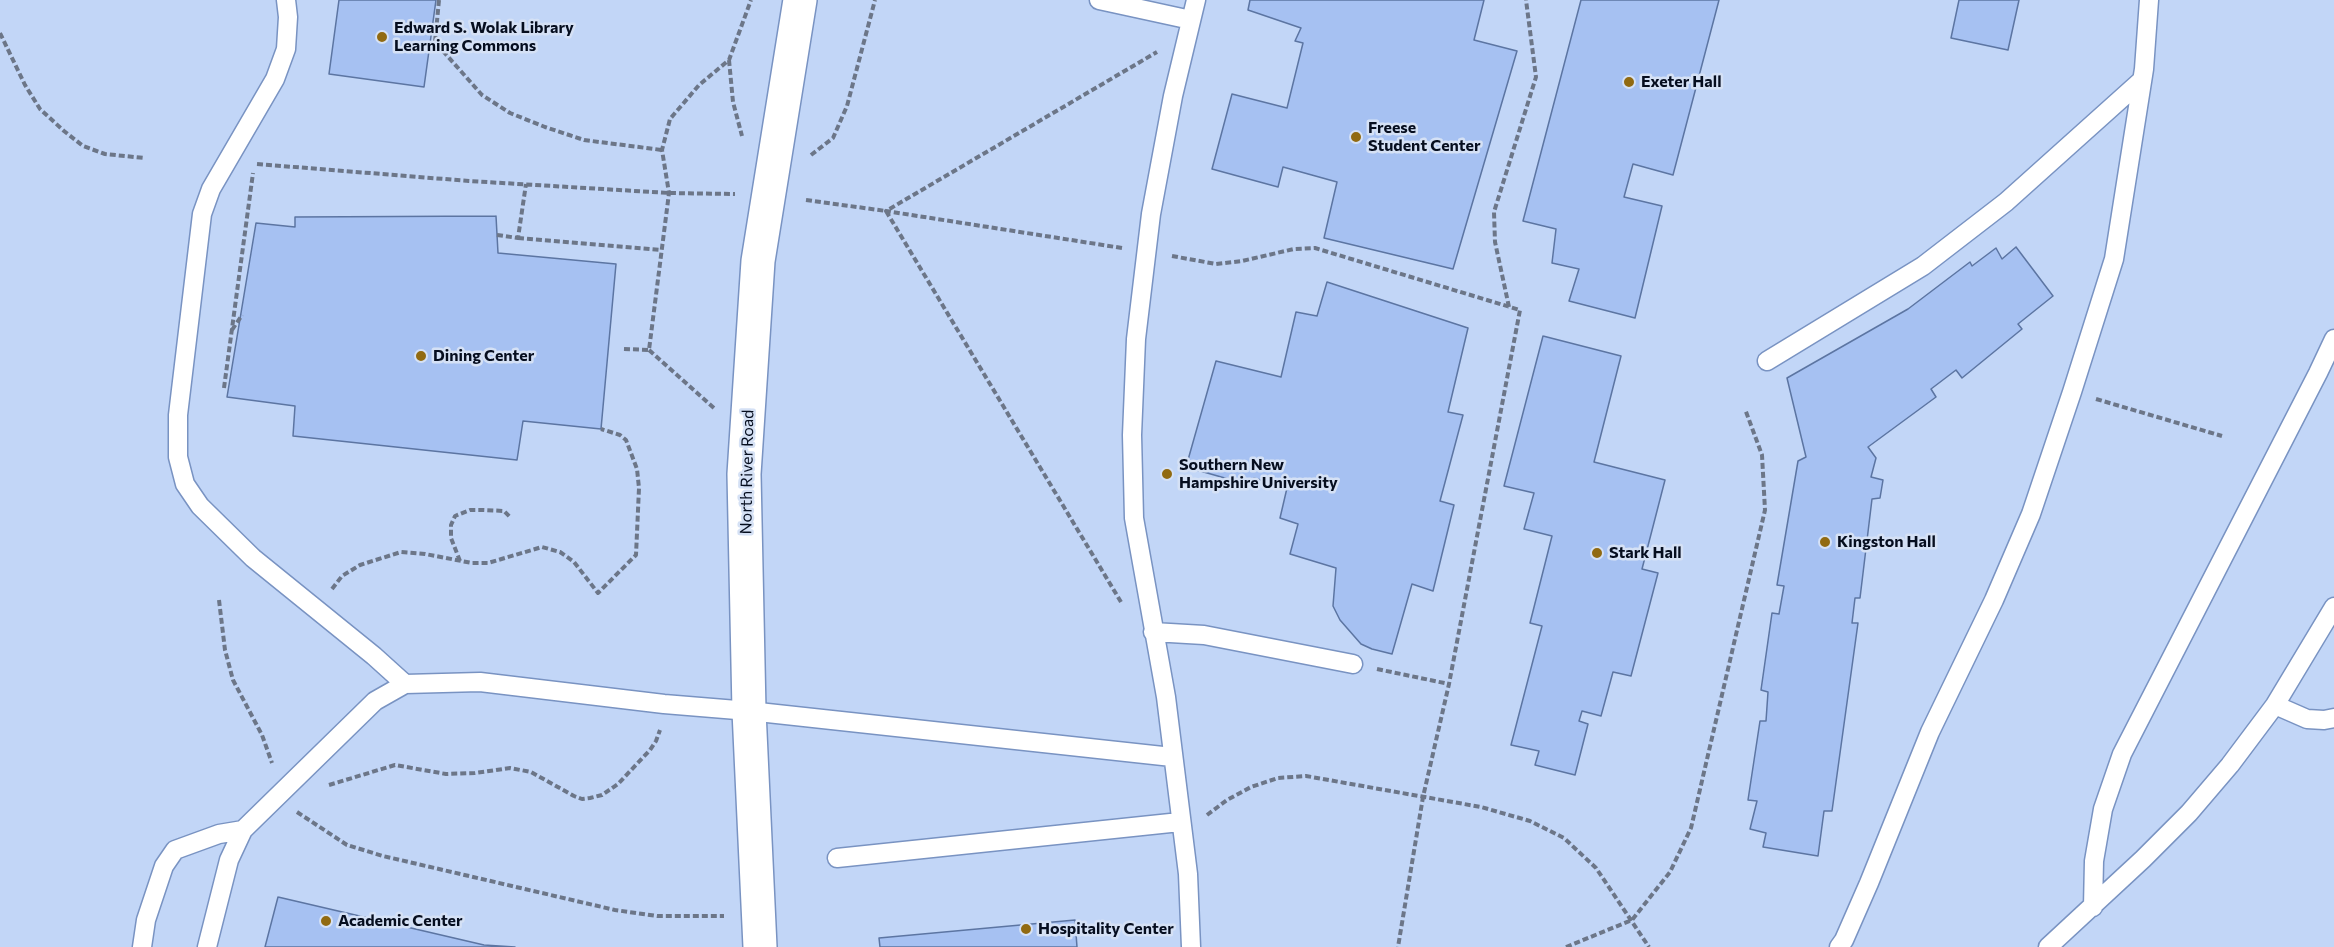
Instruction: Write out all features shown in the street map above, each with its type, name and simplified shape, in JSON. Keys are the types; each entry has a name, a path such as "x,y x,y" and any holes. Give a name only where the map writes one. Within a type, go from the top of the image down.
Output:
{"street":[{"name":"North River Road","path":"760,947 749,711 744,474 758,261 800,0"}],"lane":[{"path":"286,0 288,16 286,49 275,80 211,189 202,214 178,415 178,457 185,484 200,506 253,558 405,684"},
{"path":"1099,0 1191,20"},
{"path":"1191,947 1188,874 1166,697 1134,518 1132,388 1151,214 1173,96 1196,0"},
{"path":"1839,947 1869,883 1930,732 1994,600 2031,514 2072,392 2114,259 2142,80 2149,0"},
{"path":"1767,361 1923,266 2006,202 2142,80"},
{"path":"2093,907 2094,861 2103,809 2122,754 2334,339"},
{"path":"2048,947 2093,907 2189,813 2230,765 2275,705 2334,607"},
{"path":"1153,632 1204,634 1353,664"},
{"path":"207,947 229,860 243,830 375,701 405,684 480,682 664,704 749,711 1172,757"},
{"path":"2275,705 2307,719 2334,718"},
{"path":"837,858 1180,822"},
{"path":"142,947 146,920 164,866 175,850 219,834 243,830"}],"path":[{"path":"439,0 435,42 482,95 510,113 584,140 662,150"},
{"path":"744,143 733,102 729,60 751,0"},
{"path":"808,158 833,138 847,106 875,0"},
{"path":"1509,308 1495,242 1494,212 1536,77 1526,0"},
{"path":"0,33 25,85 40,109 64,131 83,146 105,154 144,158"},
{"path":"886,211 1162,49"},
{"path":"648,350 669,193 662,150 670,119 699,85 729,60"},
{"path":"224,388 254,163 526,184 669,193 740,194"},
{"path":"518,238 526,184"},
{"path":"806,200 1126,249"},
{"path":"886,211 1124,608"},
{"path":"497,236 661,250"},
{"path":"1171,256 1216,264 1242,261 1294,249 1316,248 1520,310 1449,684 1423,797 1398,947"},
{"path":"232,330 242,315"},
{"path":"624,349 648,350 722,414"},
{"path":"2072,392 2222,436"},
{"path":"1566,947 1632,920 1670,872 1691,828 1765,510 1762,454 1745,409"},
{"path":"316,609 342,576 360,565 401,552 488,563 542,547 560,552 574,562 598,593 633,561 637,547 637,469 626,440 620,435 601,429"},
{"path":"460,561 451,538 451,525 455,516 470,510 484,510 504,511 511,518"},
{"path":"219,600 225,650 233,680 262,735 274,768 290,785"},
{"path":"1353,664 1449,684"},
{"path":"327,786 395,765 446,774 510,768 531,772 574,796 590,798 611,790 650,750 660,731 664,704"},
{"path":"1180,822 1204,817 1227,800 1251,787 1278,778 1306,776 1481,807 1530,821 1564,838 1596,868 1649,947"},
{"path":"276,798 347,844 383,856 615,910 657,916 758,914"}],"shaded area":[{"name":"Southern New Hampshire University","path":"0,0 2334,0 2334,947 0,947"}],"building":[{"name":"Edward S. Wolak Library Learning Commons","path":"339,0 436,0 424,87 329,74"},
{"name":"Freese Student Center","path":"1250,0 1484,0 1474,40 1517,51 1453,269 1324,238 1337,182 1283,167 1278,187 1212,169 1232,94 1287,108 1303,43 1295,41 1301,28 1248,10"},
{"name":"Exeter Hall","path":"1581,0 1719,0 1673,175 1633,164 1624,197 1662,206 1635,318 1569,301 1579,269 1552,263 1556,229 1523,221"},
{"path":"1959,0 2019,0 2008,50 1951,38"},
{"name":"Dining Center","path":"496,216 498,253 616,264 601,429 523,421 517,460 293,436 295,406 227,397 256,223 295,227 295,217"},
{"name":"Kingston Hall","path":"2016,247 2053,296 2018,324 2022,329 1962,378 1956,370 1931,389 1936,397 1868,447 1876,458 1871,477 1883,480 1880,498 1872,499 1860,598 1855,598 1852,623 1858,623 1832,811 1824,811 1818,856 1763,847 1766,833 1750,829 1757,801 1748,800 1760,721 1766,721 1768,692 1761,690 1772,613 1779,614 1784,586 1777,585 1798,461 1806,457 1787,378 1908,309 1970,262 1972,266 1996,248 2002,259"},
{"path":"1327,282 1468,328 1448,412 1463,415 1440,501 1454,505 1433,591 1412,584 1392,654 1361,644 1340,620 1333,606 1336,568 1290,554 1298,524 1280,518 1287,488 1254,478 1253,486 1186,467 1216,361 1281,377 1296,312 1317,316"},
{"name":"Stark Hall","path":"1543,336 1621,356 1594,462 1665,480 1642,569 1658,573 1631,676 1613,672 1601,716 1582,711 1579,721 1588,724 1575,775 1535,765 1539,751 1511,745 1542,626 1530,623 1552,536 1524,529 1534,493 1504,486"},
{"name":"Academic Center","path":"278,897 484,945 515,947 265,947"},
{"name":"Hospitality Center","path":"1075,920 1077,947 880,947 879,938"}],"place":[{"name":"Edward S. Wolak Library Learning Commons","path":"382,37"},
{"name":"Exeter Hall","path":"1629,82"},
{"name":"Freese Student Center","path":"1356,137"},
{"name":"Dining Center","path":"421,356"},
{"name":"Southern New Hampshire University","path":"1167,474"},
{"name":"Kingston Hall","path":"1825,542"},
{"name":"Stark Hall","path":"1597,553"},
{"name":"Academic Center","path":"326,921"},
{"name":"Hospitality Center","path":"1026,929"}]}
